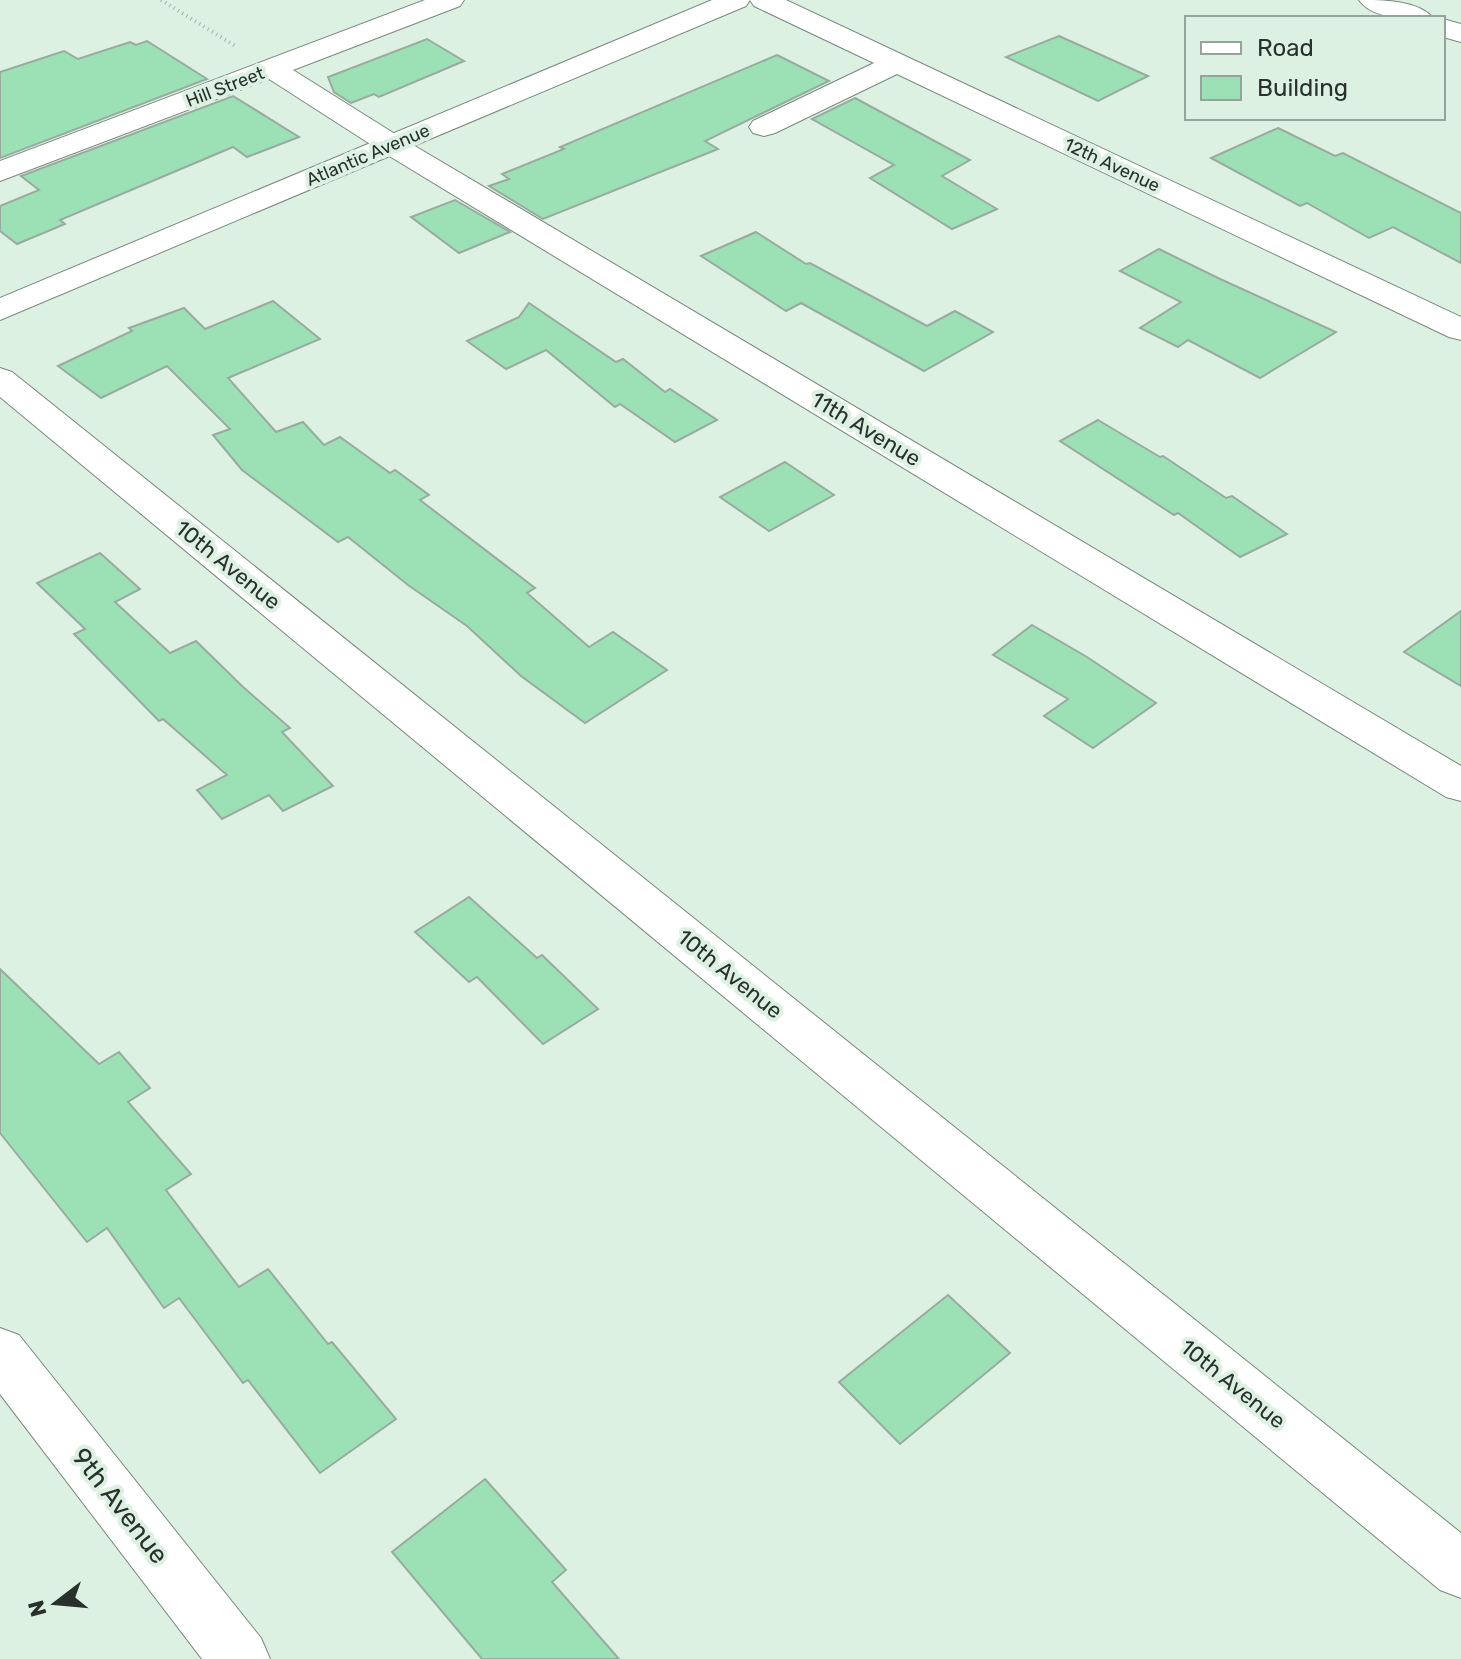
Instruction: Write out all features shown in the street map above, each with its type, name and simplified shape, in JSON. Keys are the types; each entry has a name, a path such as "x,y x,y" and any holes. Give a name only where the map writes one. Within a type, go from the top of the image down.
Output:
{"street":[{"name":"Hill Street","path":"0,172 450,0"},
{"name":"Atlantic Avenue","path":"0,310 736,0"},
{"name":"12th Avenue","path":"764,0 1461,330"},
{"path":"1373,0 1414,16"},
{"path":"764,127 896,63"},
{"name":"11th Avenue","path":"272,69 392,145 1461,786"},
{"name":"10th Avenue","path":"0,379 1461,1570"},
{"name":"9th Avenue","path":"0,1352 240,1659"}],"path":[{"path":"161,0 272,69"}],"building":[{"path":"1059,36 1148,76 1098,101 1006,57"},
{"path":"427,39 464,61 379,97 374,94 351,103 334,92 328,77"},
{"path":"147,41 207,79 0,158 0,72 64,51 78,59 130,42 136,45"},
{"path":"777,55 829,81 705,141 718,149 543,219 489,186 509,179 502,174 564,149 560,147"},
{"path":"233,96 299,137 247,157 233,147 60,220 65,224 17,244 0,231 0,206 39,190 21,176"},
{"path":"855,98 970,160 942,176 997,209 952,229 870,178 894,165 812,119"},
{"path":"1278,128 1335,156 1343,153 1461,213 1461,263 1393,227 1369,238 1307,203 1300,206 1211,158"},
{"path":"455,200 510,232 459,253 411,217"},
{"path":"756,232 806,264 810,263 927,326 955,311 993,332 924,371 801,303 786,311 701,256"},
{"path":"1159,249 1336,332 1260,378 1188,340 1178,347 1140,328 1181,302 1120,271"},
{"path":"273,301 320,339 228,378 276,432 303,422 324,445 340,437 390,473 395,470 429,495 420,500 535,588 527,593 589,647 613,632 667,670 585,723 521,676 467,626 408,585 348,537 338,542 242,470 213,435 230,429 167,366 101,398 58,366 132,331 129,328 184,308 205,329"},
{"path":"529,303 616,362 623,359 665,392 670,389 717,420 675,442 620,404 615,407 546,350 506,369 467,341 519,317"},
{"path":"1098,420 1163,456 1226,498 1232,496 1287,534 1240,557 1178,513 1174,515 1060,441"},
{"path":"785,462 834,495 769,531 720,497"},
{"path":"100,553 140,589 115,602 170,653 196,641 290,728 282,732 333,786 283,811 269,795 222,819 197,790 227,775 163,719 159,721 74,634 85,629 37,583"},
{"path":"1461,611 1461,686 1404,652"},
{"path":"1032,625 1156,703 1093,748 1044,716 1068,699 993,655"},
{"path":"469,897 537,958 542,955 598,1009 543,1044 477,977 469,982 415,932"},
{"path":"0,969 99,1064 119,1052 150,1088 128,1102 191,1174 166,1190 239,1287 268,1269 328,1344 332,1342 396,1419 320,1473 248,1380 243,1383 179,1298 164,1308 107,1228 87,1242 0,1133"},
{"path":"948,1295 1010,1353 900,1444 839,1382"},
{"path":"485,1479 566,1570 552,1582 619,1659 482,1659 392,1552"}]}
